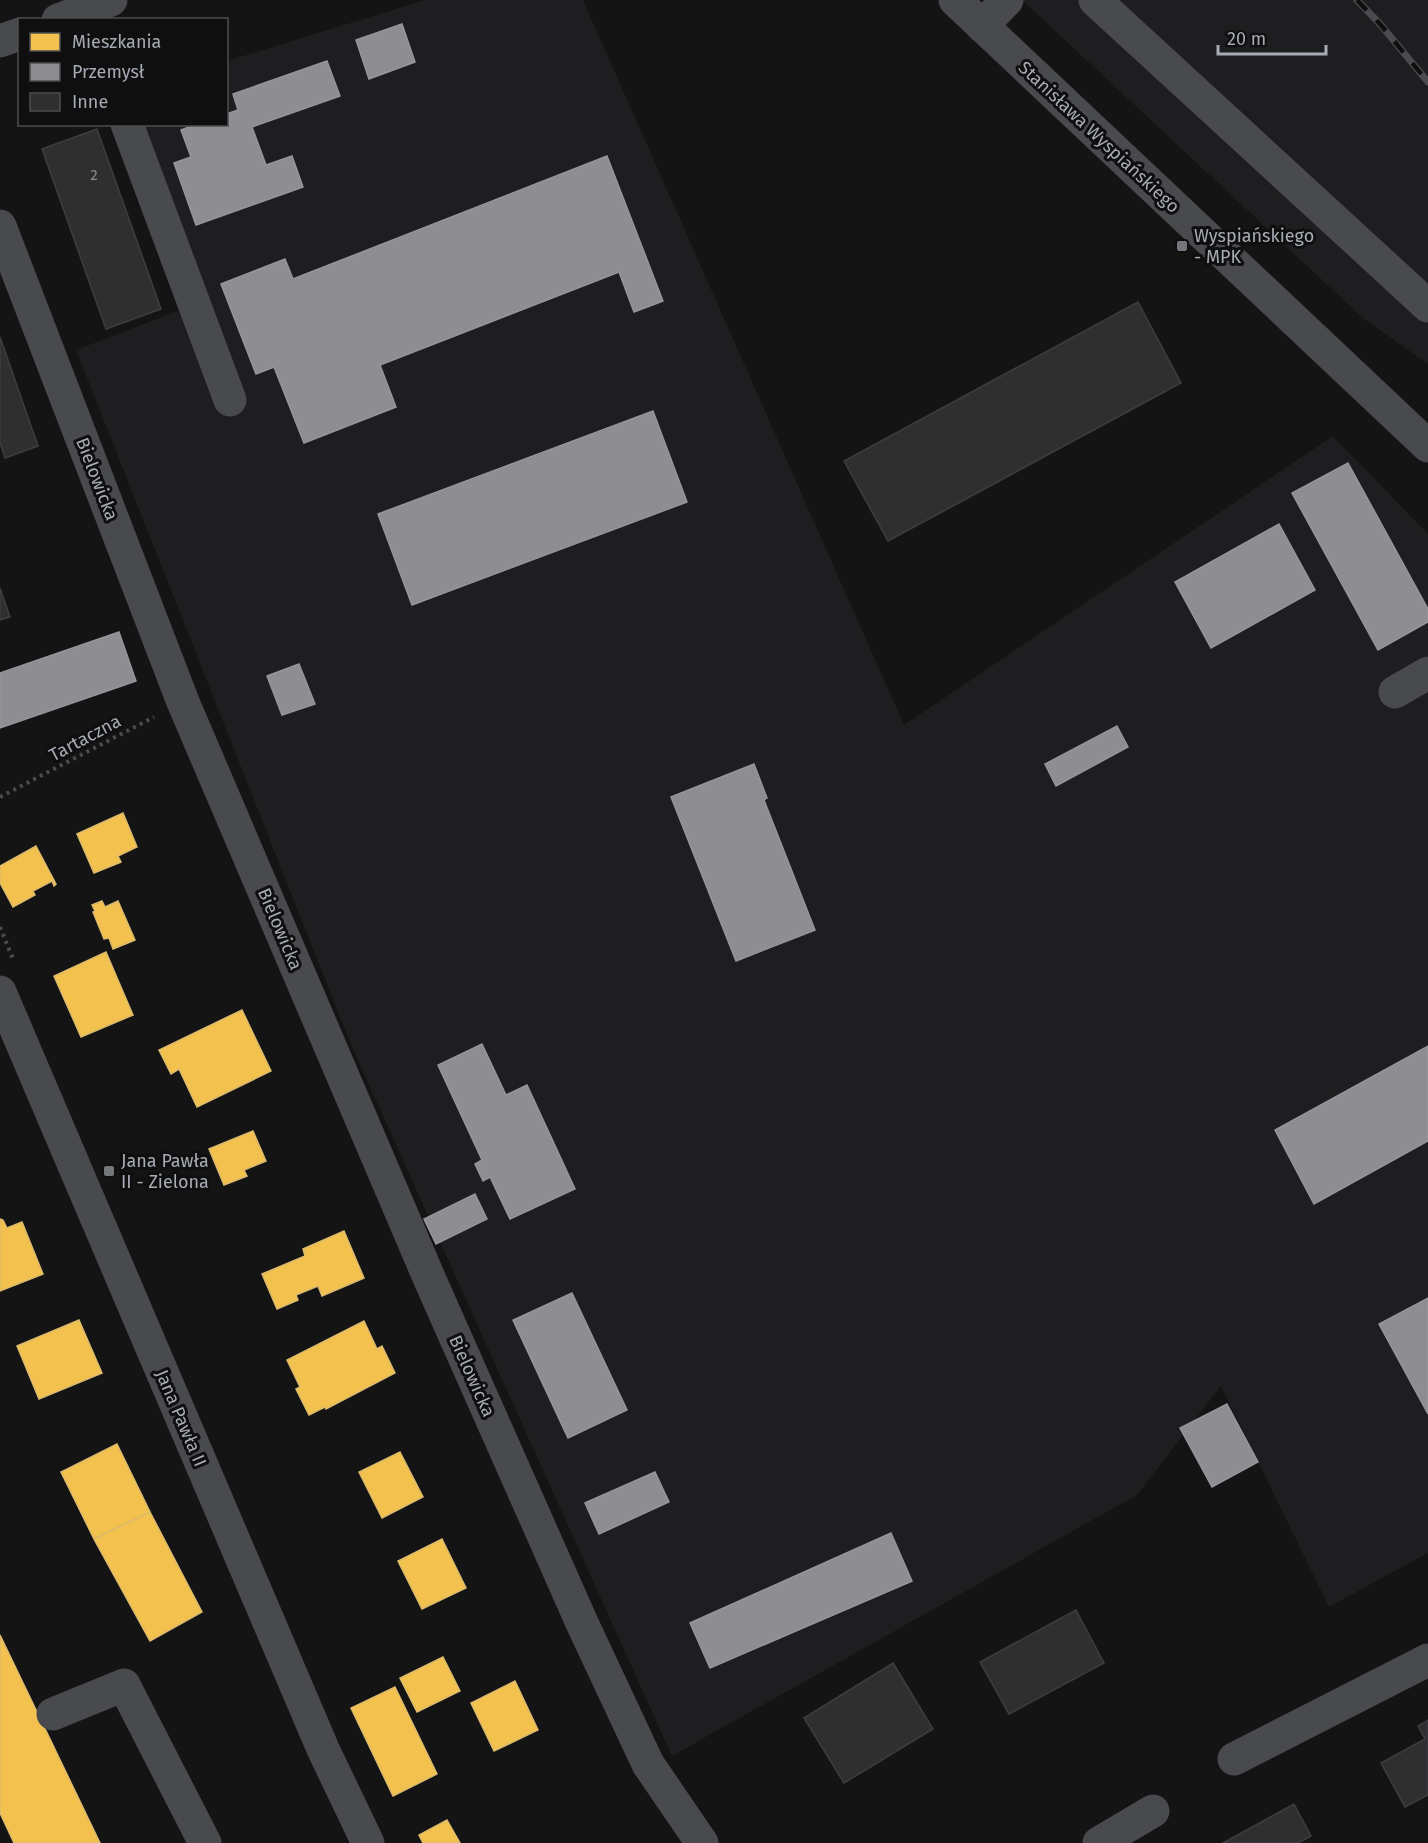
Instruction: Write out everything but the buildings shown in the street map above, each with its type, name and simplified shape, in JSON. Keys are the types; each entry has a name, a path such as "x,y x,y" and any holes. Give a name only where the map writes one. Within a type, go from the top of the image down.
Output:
{"street":[{"name":"Stanisława Wyspiańskiego","path":"954,0 1428,446"},
{"path":"982,26 1007,0"},
{"path":"1095,0 1428,306"},
{"path":"0,41 18,35"},
{"path":"128,126 230,400"},
{"name":"Bielowicka","path":"0,226 183,702 430,1280 582,1623 648,1764 702,1843"},
{"path":"1395,692 1428,674"},
{"name":"Jana Pawła II","path":"0,992 323,1749 368,1843"},
{"path":"1234,1759 1428,1660"},
{"path":"53,1714 124,1685 205,1843"},
{"path":"1100,1843 1153,1811"}],"path":[{"name":"Tartaczna","path":"0,798 183,702"}],"shaded area":[{"path":"425,0 583,0 904,725 1333,436 1428,534 1428,1553 1329,1607 1221,1386 1137,1495 672,1756 351,1045 76,350 209,299 145,126 228,126 228,61"},
{"path":"1022,0 1428,0 1428,364 1364,319"}],"railway":[{"path":"1357,0 1428,82"}],"place":[{"name":"Wyspiańskiego - MPK","path":"1182,246"},
{"name":"Jana Pawła II - Zielona","path":"109,1171"}]}
